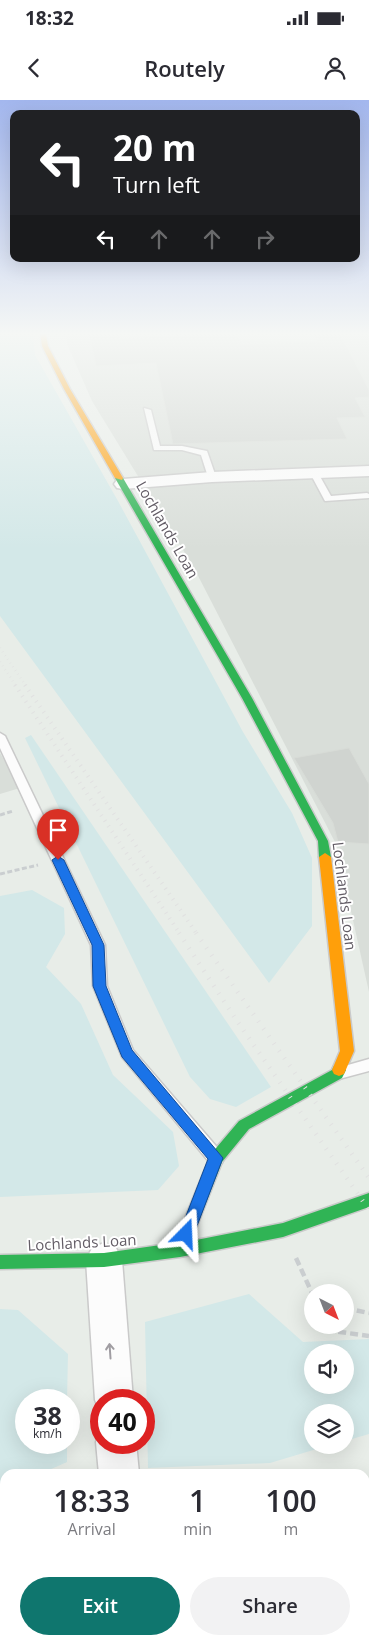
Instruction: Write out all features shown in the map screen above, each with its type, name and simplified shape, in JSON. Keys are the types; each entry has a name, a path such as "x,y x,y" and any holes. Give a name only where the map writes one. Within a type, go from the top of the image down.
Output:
{"street":[{"name":"Lochlands Loan","path":"76,405 247,698 323,841 348,1051 337,1074"},
{"path":"123,484 369,471"},
{"path":"180,1250 216,1158 244,1125 337,1074"},
{"name":"Lochlands Loan","path":"0,1262 104,1260 180,1250 283,1230 369,1200"},
{"path":"104,1260 113,1389"},
{"path":"117,1454 118,1469"}],"lane":[{"path":"147,410 157,448 182,448 204,453 212,478"},
{"path":"314,473 328,500 367,496"},
{"path":"0,736 98,945 100,986 127,1053 216,1158"},
{"path":"337,1074 369,1065"}],"path":[{"path":"0,874 58,860"},
{"path":"283,1230 308,1284"},
{"path":"354,1310 369,1313"},
{"path":"354,1334 369,1336"}],"shaded area":[{"path":"0,405 63,405 118,501 243,732 292,813 312,858 312,926 269,983 0,616"},
{"path":"94,405 369,405 369,992 336,844 193,566"},
{"path":"31,735 271,1087 236,1107 210,1099 190,1077 25,738"},
{"path":"0,753 20,788 0,794"},
{"path":"32,890 64,908 65,934 46,967 81,1004 113,1075 173,1132 179,1166 158,1190 0,1197 0,896"},
{"path":"249,1294 303,1342 369,1339 369,1434 354,1438 354,1404 304,1404 304,1453 270,1463 148,1468 148,1454 155,1454 155,1389 146,1389 145,1322"},
{"path":"0,1309 18,1310 68,1354 67,1389 15,1389 15,1454 67,1454 67,1462 51,1469 0,1469"}],"building":[{"path":"165,405 359,405 365,417 337,418 347,439 173,444"},
{"path":"349,748 369,784 369,844 338,842 333,823 294,758"}],"railway":[{"path":"0,648 26,686"},
{"path":"0,662 16,686"},
{"path":"15,685 180,934"},
{"path":"25,685 197,934"},
{"path":"179,933 237,1021 369,1210"},
{"path":"196,933 369,1178"}],"traffic: fast":[{"path":"119,478 247,698 323,841 325,857"},
{"path":"180,1250 216,1158 244,1125 337,1074 339,1070"},
{"path":"0,1262 104,1260 180,1250 283,1230 369,1200"}],"traffic: slow":[{"path":"76,405 119,478"},
{"path":"325,857 347,1051 339,1070"}],"route":[{"path":"58,860 98,945 100,986 127,1053 216,1158 186,1234"}]}
